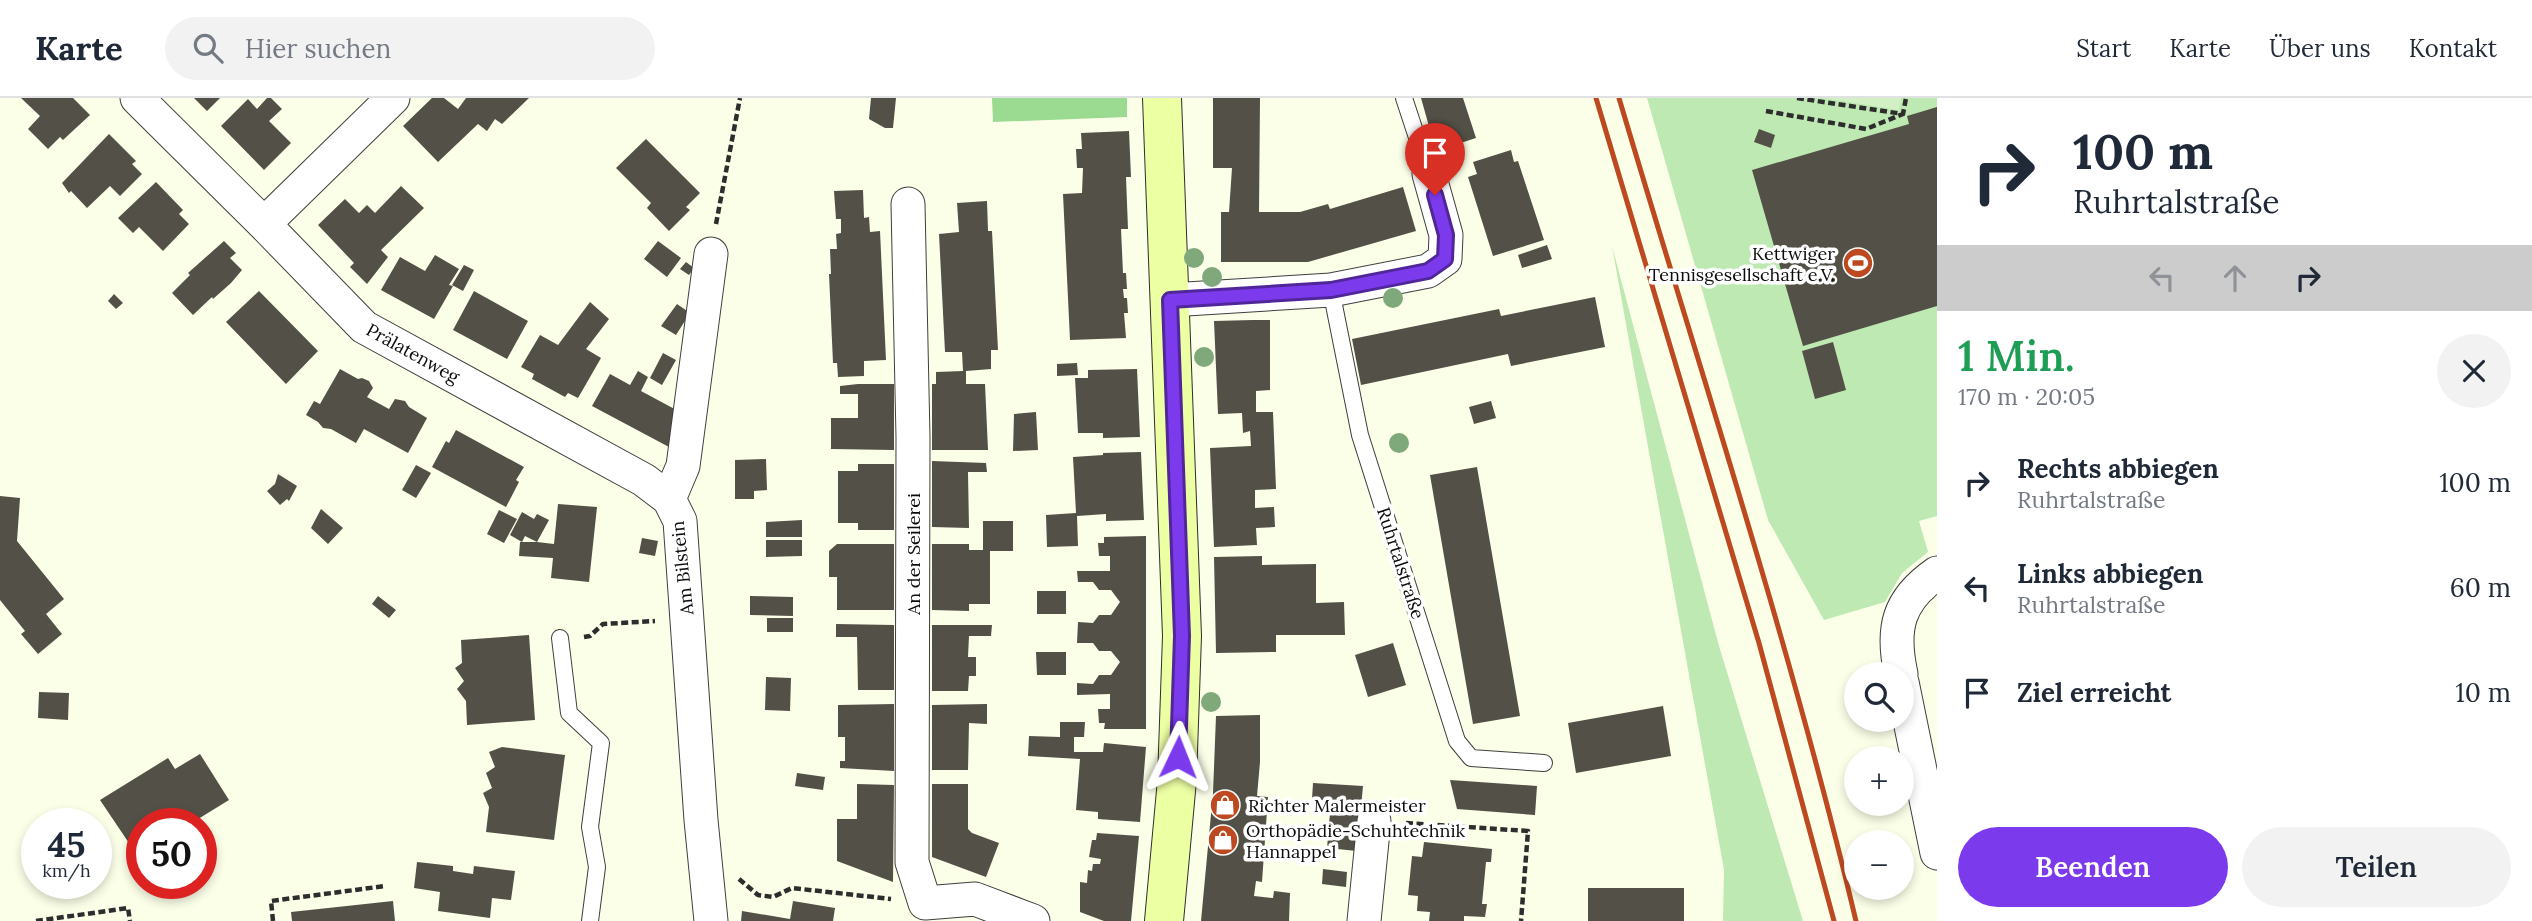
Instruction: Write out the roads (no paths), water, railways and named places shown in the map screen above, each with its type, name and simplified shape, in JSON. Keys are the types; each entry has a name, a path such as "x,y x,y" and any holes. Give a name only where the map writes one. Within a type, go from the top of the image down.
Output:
{"main road":[{"path":"1162,98 1182,636 1177,780 1164,921"}],"street":[{"name":"Prälatenweg","path":"137,98 364,327 644,480 669,499"},
{"path":"264,224 393,98"},
{"path":"1170,300 1331,290 1428,271 1445,259 1446,235 1429,174"},
{"name":"An der Seilerei","path":"908,204 913,437 912,862 921,908 975,900 1033,921"},
{"name":"Am Bilstein","path":"711,254 683,466 669,499 680,522 701,820 711,921"},
{"path":"1898,662 1899,620 1909,596 1937,573"},
{"path":"1912,732 1937,853"},
{"path":"1364,921 1374,821"}],"lane":[{"path":"1404,98 1429,174"},
{"name":"Ruhrtalstraße","path":"1331,290 1360,435 1457,741 1471,758 1544,763"},
{"path":"560,638 569,713 601,743 590,828 597,867 590,921"}],"railway":[{"path":"1596,98 1759,643 1834,921"},
{"path":"1619,98 1803,714 1856,921"}],"place":[{"name":"Kettwiger Tennisgesellschaft e.V.","path":"1858,263"},
{"name":"Richter Malermeister","path":"1225,805"},
{"name":"Orthopädie-Schuhtechnik Hannappel","path":"1223,840"}]}
